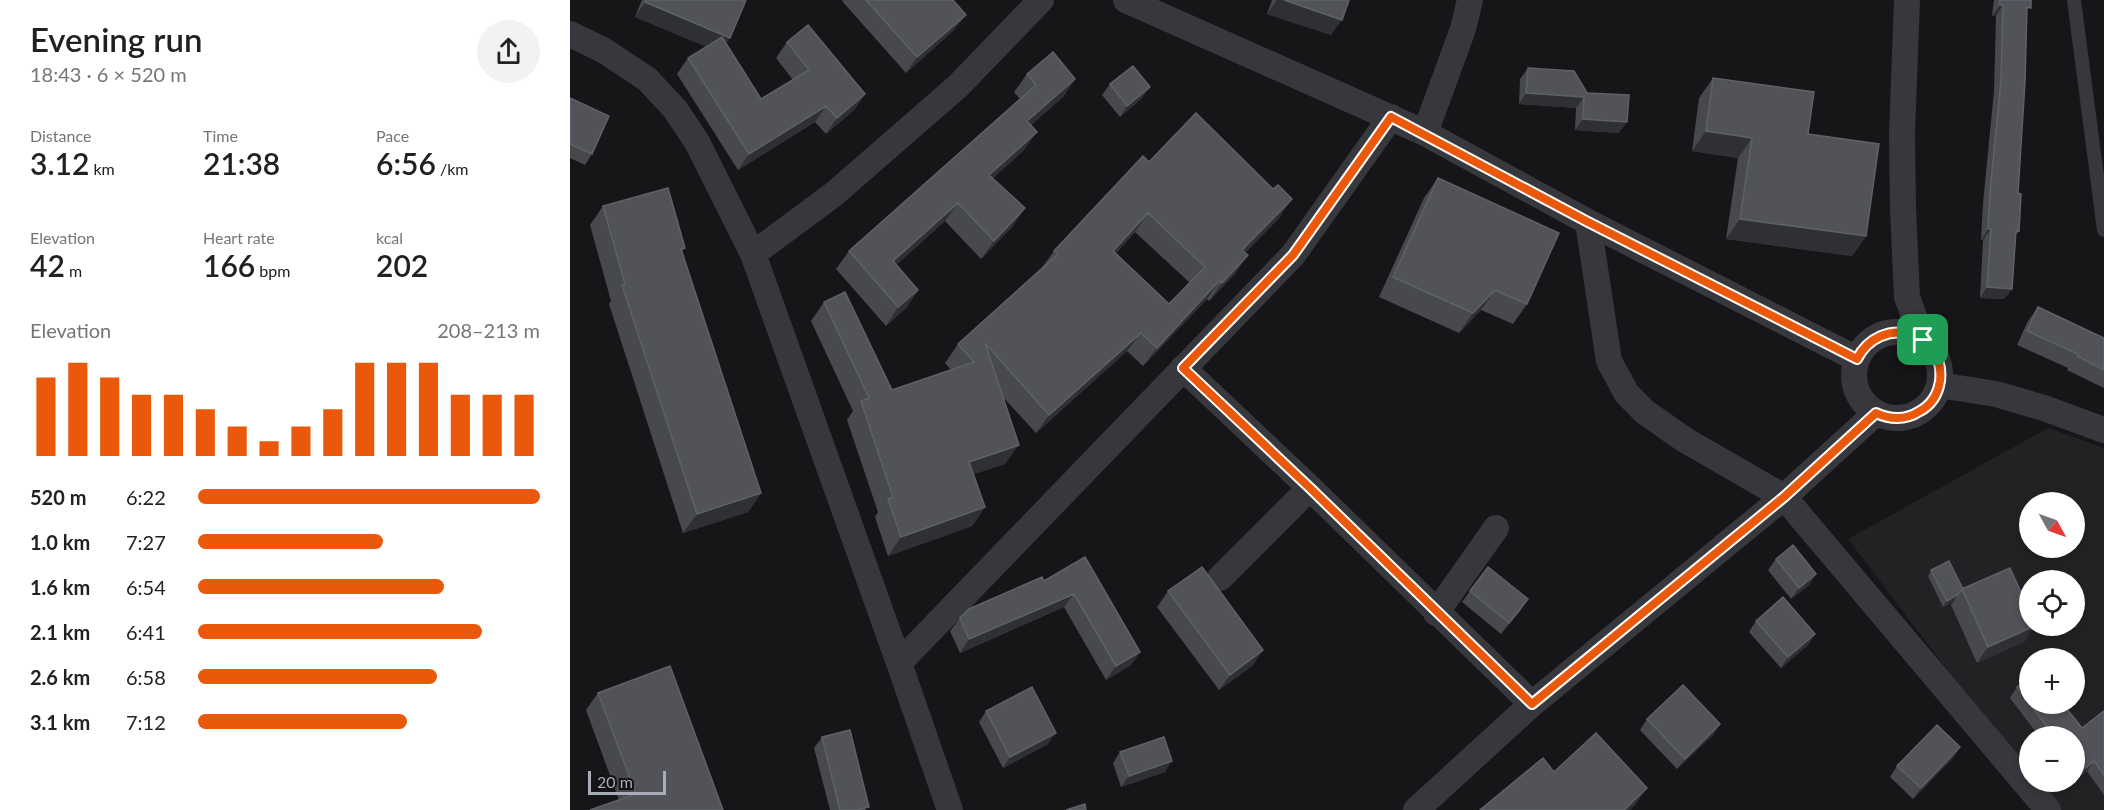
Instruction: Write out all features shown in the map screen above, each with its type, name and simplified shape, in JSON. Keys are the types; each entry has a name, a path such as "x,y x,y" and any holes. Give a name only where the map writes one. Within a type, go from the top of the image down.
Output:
{"street":[{"path":"753,254 834,194 958,86 1041,0"},
{"path":"1126,0 1425,133 1588,222 1857,359"},
{"path":"1425,133 1463,29 1470,0"},
{"path":"1907,0 1902,133 1907,297 1923,340"},
{"path":"570,34 603,50 646,79 675,109 697,142 753,254 950,810"},
{"path":"899,663 1293,255 1391,117"},
{"path":"1588,222 1609,362 1634,403 1685,440 1784,497 2048,810"},
{"path":"1888,333 1909,333 1923,340 1938,361 1939,386 1931,402 1917,413 1900,419 1888,418 1864,404 1856,390 1854,375 1857,359 1869,342 1888,333"},
{"path":"1183,368 1532,704"},
{"path":"1939,386 1996,394 2044,408 2104,430"},
{"path":"1416,810 1532,704 1784,497 1876,413"},
{"path":"1220,578 1310,488"},
{"path":"1436,613 1496,528"}],"lane":[{"path":"2074,0 2104,230"}],"shaded area":[{"path":"2048,428 2104,448 2104,810 2054,810 2040,792 2085,792 2085,726 2019,726 2019,765 1848,539"}],"building":[{"path":"646,0 746,0 730,38 645,2"},
{"path":"866,0 953,0 966,15 917,57"},
{"path":"1284,0 1349,0 1342,20"},
{"path":"2000,0 2031,0 2031,8 2027,7 2018,193 2021,194 2012,289 1987,287 1991,229 1988,229 1990,192 2001,80 2003,5 2000,5"},
{"path":"808,25 865,94 837,118 826,106 749,154 688,58 722,37 761,99 809,70 787,42"},
{"path":"1053,52 1075,79 1027,121 1037,132 989,175 1025,208 994,241 958,203 893,261 918,290 898,307 849,251 1036,85 1027,74"},
{"path":"1133,66 1150,87 1127,106 1110,84"},
{"path":"1528,68 1574,71 1587,93 1629,95 1627,122 1583,119 1584,97 1526,93"},
{"path":"1713,78 1814,92 1808,134 1879,144 1866,236 1740,219 1752,138 1706,131"},
{"path":"570,98 609,116 592,154 570,144"},
{"path":"1196,113 1273,189 1278,185 1292,199 1242,250 1248,255 1222,283 1220,280 1157,348 1141,333 1049,415 985,343 1019,445 969,462 985,507 901,537 888,499 893,497 861,401 869,398 824,302 845,292 892,390 974,362 958,344 1058,254 1054,251 1143,156 1149,162","holes":["1148,213 1205,267 1169,304 1113,251"]},
{"path":"1438,178 1559,233 1527,304 1495,290 1473,313 1393,277"},
{"path":"668,188 685,248 681,249 761,493 697,514 622,285 625,284 603,206"},
{"path":"2038,307 2104,338 2104,370 2077,356 2078,354 2027,331"},
{"path":"1793,545 1816,574 1799,588 1776,559"},
{"path":"1085,557 1140,652 1116,666 1074,594 969,639 960,618 969,609 1042,577 1044,581"},
{"path":"1949,561 1963,589 1947,601 1931,570"},
{"path":"1202,567 1263,650 1230,675 1168,591"},
{"path":"1488,567 1528,599 1509,623 1470,591"},
{"path":"2010,568 2019,588 2019,633 1988,647 1962,589"},
{"path":"1783,597 1815,634 1788,657 1756,621"},
{"path":"670,666 723,810 590,810 636,794 598,693"},
{"path":"1683,685 1720,724 1685,759 1647,719"},
{"path":"1032,687 1056,733 1010,757 986,711"},
{"path":"2104,711 2104,775 2094,761 2086,768 2085,726"},
{"path":"2037,714 2071,714 2080,726 2046,726"},
{"path":"1937,725 1960,747 1921,788 1897,766"},
{"path":"850,730 869,807 840,810 822,737"},
{"path":"1596,733 1647,788 1624,810 1480,810 1543,758 1554,772"},
{"path":"1164,737 1172,761 1129,776 1120,752"},
{"path":"1085,804 1086,810 1066,810"}],"route":[{"path":"1391,117 1425,133 1588,222 1857,359 1869,342 1888,333 1909,333 1923,340 1934,353 1940,369 1937,392 1927,407 1900,419 1888,418 1876,413 1784,497 1532,704 1183,368 1293,255 1391,117"}]}
